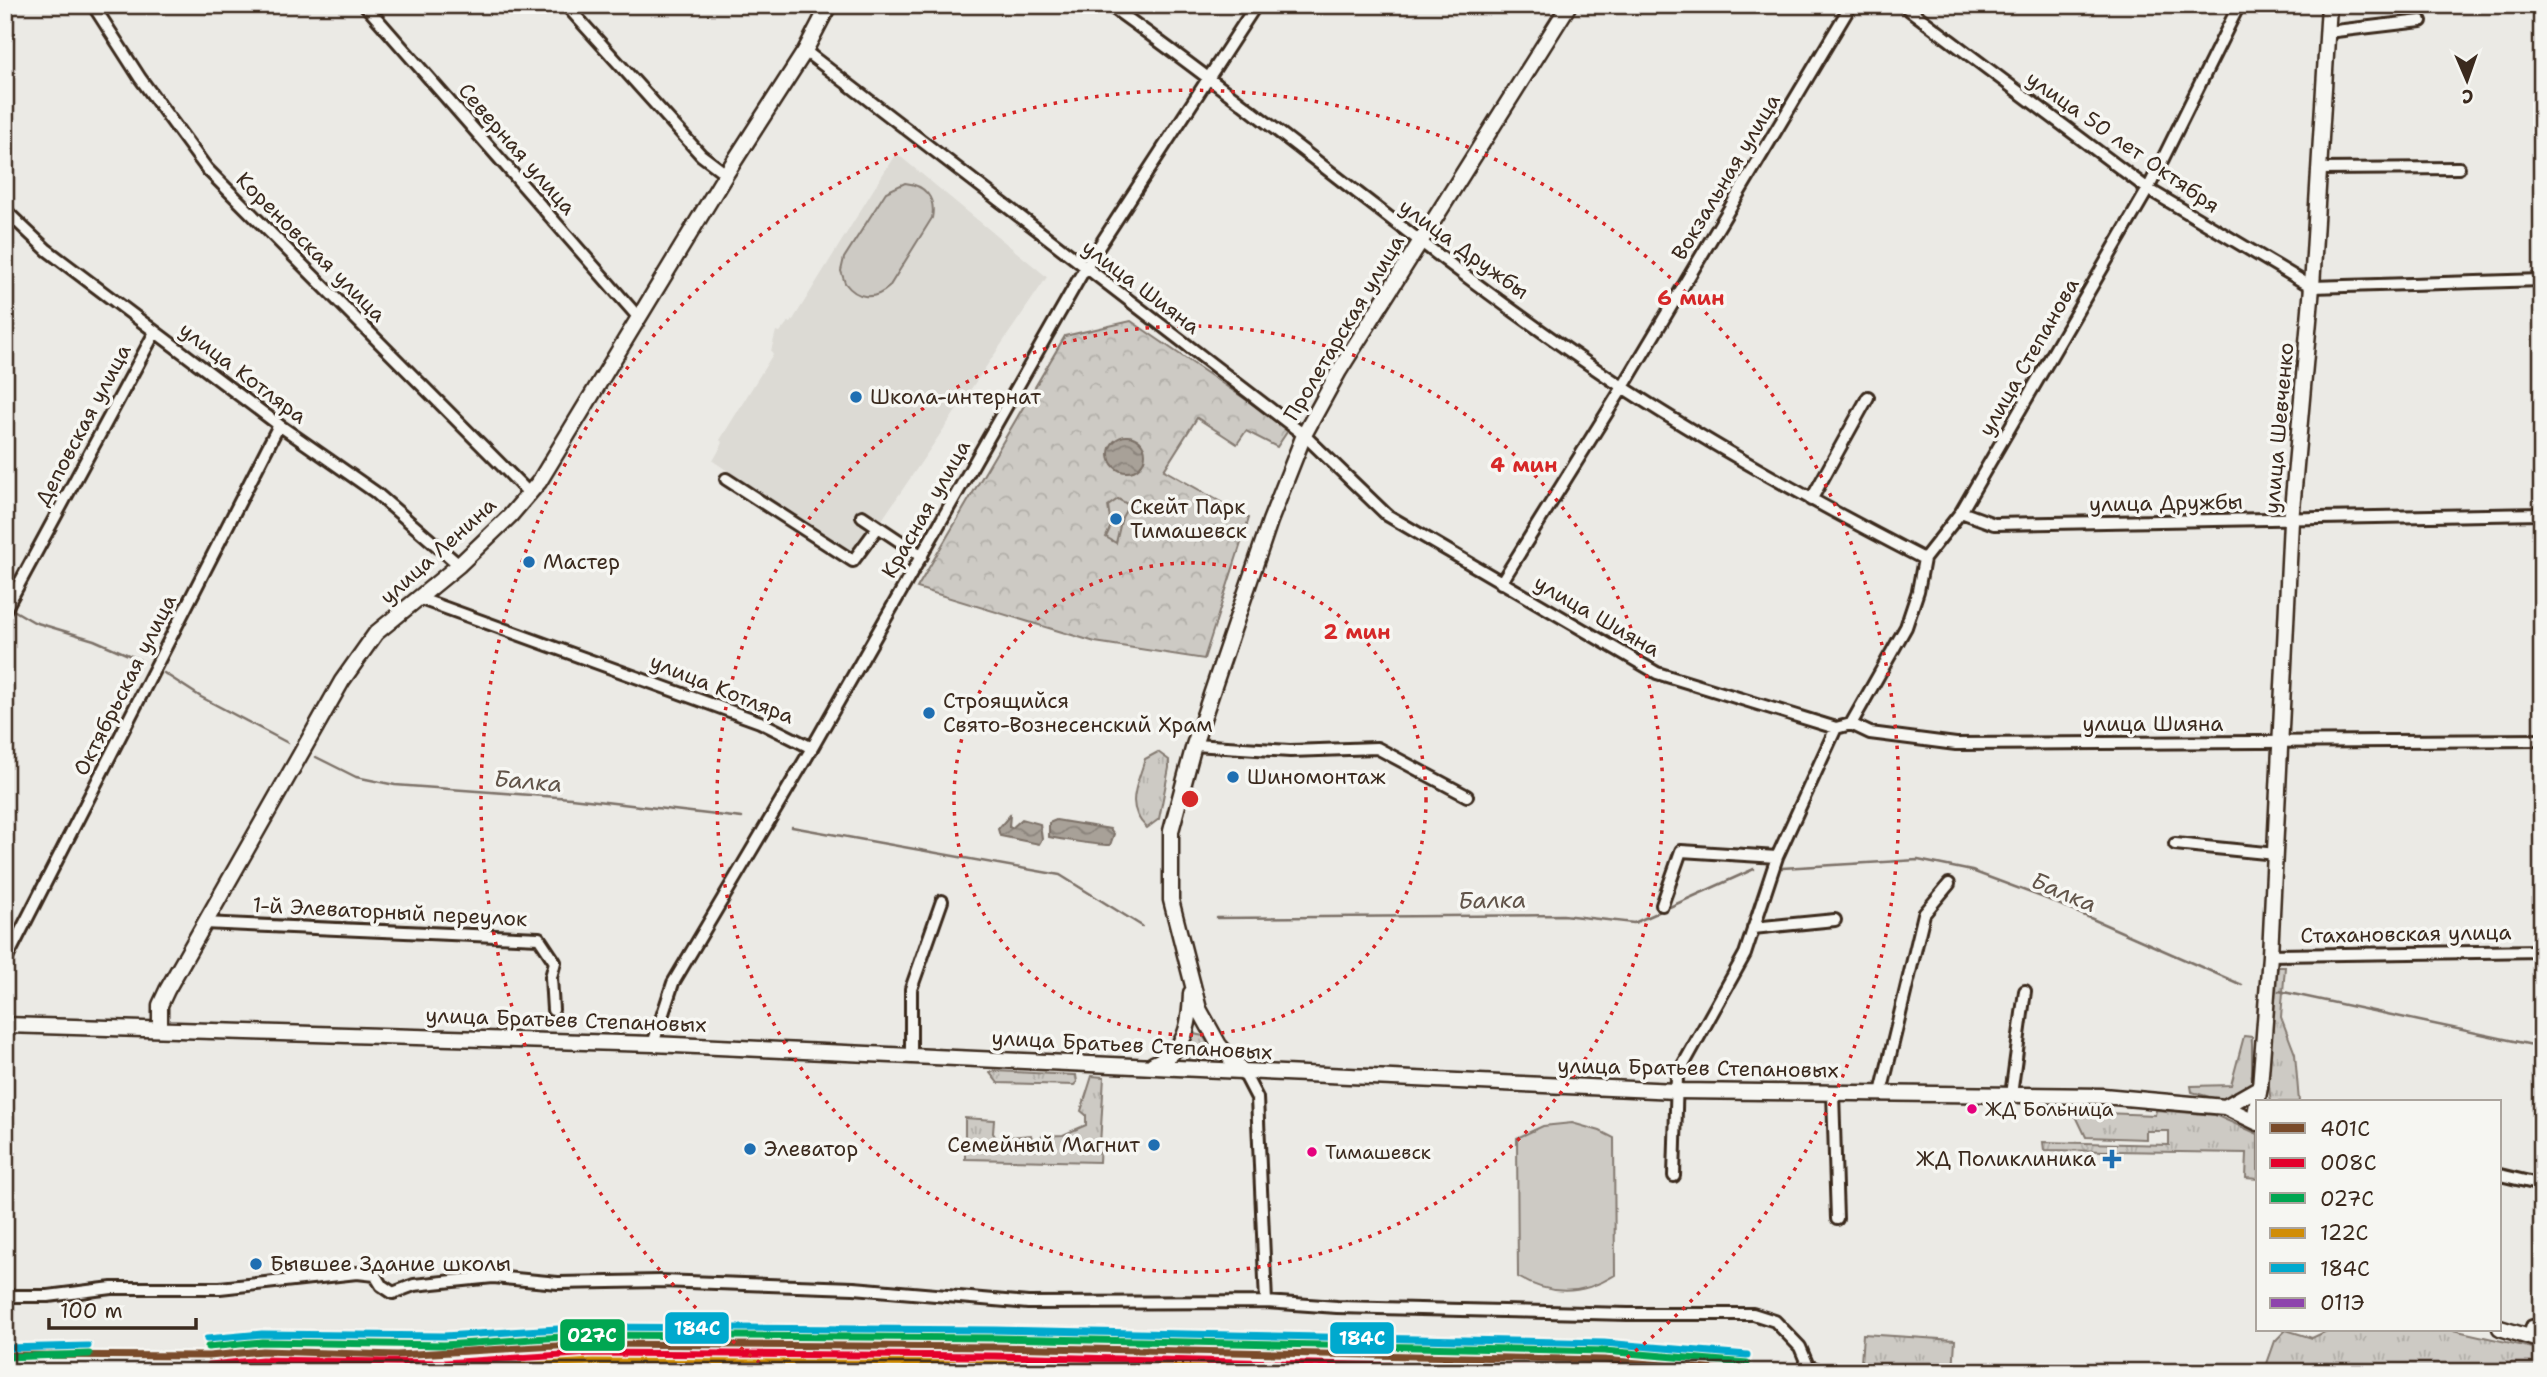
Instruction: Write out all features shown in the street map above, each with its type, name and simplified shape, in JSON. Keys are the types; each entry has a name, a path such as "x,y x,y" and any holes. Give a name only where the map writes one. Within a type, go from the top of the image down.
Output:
{"main road":[{"name":"улица Ленина","path":"160,1028 160,1005 342,681 376,634 459,565 529,494 805,51 829,5"},
{"name":"Пролетарская улица","path":"1244,1073 1219,1045 1199,1009 1171,900 1170,854 1176,807 1194,746 1270,521 1304,435 1339,371 1569,5"},
{"name":"улица Шевченко","path":"2259,1100 2276,854 2291,521 2312,287 2329,5"},
{"path":"1149,1066 1167,1059 1184,1040 1190,1020 1191,981"},
{"name":"улица Братьев Степановых","path":"5,1025 653,1044 1676,1091 2103,1096 2225,1107 2256,1122"},
{"name":"улица Шевченко","path":"2260,1087 2264,1100"},
{"path":"2225,1107 2260,1087"},
{"path":"2502,1329 2536,1338"}],"street":[{"name":"Кореновская улица","path":"93,5 140,78 207,169 529,494"},
{"name":"Северная улица","path":"365,5 639,318"},
{"path":"566,5 701,155 726,174"},
{"name":"улица Дружбы","path":"1109,5 1210,77 1419,242 1623,387 1766,477 1923,559"},
{"name":"Красная улица","path":"653,1044 673,983 812,748 1085,268 1256,5"},
{"name":"Вокзальная улица","path":"1501,583 1623,387 1851,5"},
{"name":"улица 50 лет Октября","path":"1903,5 2148,189 2312,287"},
{"name":"улица Степанова","path":"1851,724 1906,627 1918,591 1923,559 1961,512 2148,189 2239,5"},
{"path":"2327,32 2421,20"},
{"name":"улица Шияна","path":"805,51 1304,435 1387,515 1657,673 1836,728"},
{"path":"2319,169 2459,168"},
{"name":"улица Котляра","path":"5,210 47,250 279,425 375,492 459,565"},
{"path":"2312,287 2542,280"},
{"name":"Деповская улица","path":"5,610 155,332"},
{"path":"1811,500 1868,397"},
{"name":"Октябрьская улица","path":"5,962 279,425"},
{"path":"726,479 853,561 878,527"},
{"name":"улица Дружбы","path":"1961,512 1994,524 2291,521 2542,514"},
{"path":"862,516 922,556"},
{"name":"улица Котляра","path":"418,598 760,722 812,748"},
{"path":"1674,1176 1677,1076 1745,954 1777,857 1836,728 1851,724"},
{"name":"улица Шияна","path":"1851,724 1870,733 1956,744 2282,744 2542,740"},
{"path":"1194,746 1290,751 1377,748 1467,796"},
{"path":"2175,844 2276,854"},
{"path":"1662,905 1681,851 1777,857"},
{"path":"1881,1093 1924,914 1949,884"},
{"path":"911,1055 911,989 942,901"},
{"path":"1754,928 1835,920"},
{"name":"1-й Элеваторный переулок","path":"204,923 539,938 555,961 551,977 553,1010"},
{"name":"Стахановская улица","path":"2270,955 2542,951"},
{"path":"2011,1095 2025,991"},
{"name":"Пролетарская улица","path":"1244,1073 1257,1098 1266,1302"},
{"path":"1833,1093 1837,1219"},
{"path":"2502,1175 2542,1185"},
{"path":"5,1296 48,1296 112,1288 220,1288 358,1273 376,1275 381,1284 393,1293 414,1284 493,1278 558,1283 660,1281 854,1288 1028,1303 1266,1302 1337,1307 1752,1314 1775,1321 1800,1347 1808,1366 1824,1372"},
{"path":"2536,1338 2532,1326 2542,1324"}],"shaded area":[{"name":"Школа-интернат","path":"896,153 1047,277 856,558 713,461 723,443 720,440 773,354 771,351 776,331 780,332 788,322 791,323"}],"green space":[{"path":"905,183 918,186 928,194 932,204 932,218 889,287 877,295 860,295 845,283 841,271 844,258 886,192"},
{"path":"1131,321 1289,429 1277,447 1246,431 1237,444 1197,418 1164,470 1249,518 1204,659 1095,642 917,588 1065,336"},
{"name":"Скейт Парк Тимашевск","path":"1118,499 1129,505 1122,517 1116,543 1106,537 1111,526 1108,506"},
{"path":"1158,752 1169,760 1169,768 1159,819 1147,828 1136,812 1134,795 1145,759"},
{"path":"2278,967 2285,967 2281,1017 2295,1054 2299,1100 2271,1100 2268,1069"},
{"path":"1194,1034 1203,1036 1216,1055 1213,1060 1205,1063 1190,1060 1185,1054"},
{"path":"2244,1036 2252,1037 2252,1085 2224,1101 2192,1092 2191,1086 2231,1085"},
{"path":"995,1071 1076,1075 1077,1082 1074,1085 998,1083 990,1073"},
{"path":"1092,1076 1104,1077 1099,1162 965,1159 965,1118 994,1120 993,1133 1000,1145 1008,1145 1010,1137 1031,1135 1035,1150 1039,1148 1042,1136 1063,1135 1086,1125 1086,1115 1081,1111"},
{"path":"2156,1110 2215,1115 2256,1133 2256,1179 2246,1178 2247,1153 2044,1150 2043,1142 2169,1145 2169,1131 2146,1131 2146,1139 2086,1137 2076,1116 2053,1116 2052,1111 2155,1115"},
{"path":"1572,1123 1614,1138 1615,1275 1591,1286 1566,1291 1542,1288 1518,1277 1517,1138 1543,1126"},
{"path":"2284,1332 2312,1338 2325,1332 2462,1332 2542,1350 2542,1371 2264,1372 2275,1341"},
{"path":"1863,1334 1955,1340 1953,1372 1847,1372 1847,1363 1861,1363"}],"water":[{"path":"1127,436 1140,441 1145,454 1140,467 1127,472 1114,467 1109,454 1114,441"},
{"path":"1010,815 1009,827 1012,828 1022,819 1040,824 1042,839 1039,844 1000,836 998,829"},
{"path":"1056,820 1110,829 1114,834 1110,845 1049,837 1049,823"}],"waterway":[{"name":"Балка","path":"15,611 34,622 94,640 140,660"},
{"name":"Балка","path":"164,673 201,697 288,743"},
{"name":"Балка","path":"316,757 356,777 395,785 571,798 742,818"},
{"name":"Балка","path":"792,827 1060,875 1142,926"},
{"name":"Балка","path":"1782,868 1918,860 1972,871 2047,899 2242,985"},
{"name":"Балка","path":"1217,918 1563,915 1634,923 1754,869"},
{"name":"Балка","path":"2279,991 2542,1047"}],"transit line":[{"name":"184С","path":"207,1339 262,1334 444,1336 591,1327 995,1330 1604,1343 1747,1355"},
{"name":"027С","path":"208,1347 262,1342 444,1345 591,1335 995,1338 1604,1351 1747,1363"},
{"name":"401С","path":"5,1355 209,1356 262,1351 397,1355 591,1344 995,1347 1604,1360 1743,1372"},
{"name":"184С","path":"5,1348 88,1346"},
{"name":"008С","path":"210,1365 262,1360 445,1363 591,1353 995,1356 1639,1372"},
{"name":"027С","path":"5,1357 89,1354"},
{"name":"122С","path":"228,1372 263,1369 445,1371 592,1362 995,1364 1334,1372"},
{"name":"011Э","path":"570,1372 793,1372"}],"place":[{"name":"Школа-интернат","path":"856,397"},
{"name":"Скейт Парк Тимашевск","path":"1116,519"},
{"name":"Мастер","path":"529,562"},
{"name":"Строящийся Свято-Вознесенский Храм","path":"929,713"},
{"name":"Шиномонтаж","path":"1233,777"},
{"name":"ЖД Больница","path":"1972,1109"},
{"name":"Семейный Магнит","path":"1154,1145"},
{"name":"Элеватор","path":"750,1149"},
{"name":"Тимашевск","path":"1312,1152"},
{"name":"ЖД Поликлиника","path":"2112,1159"},
{"name":"Бывшее Здание школы","path":"256,1264"}]}
